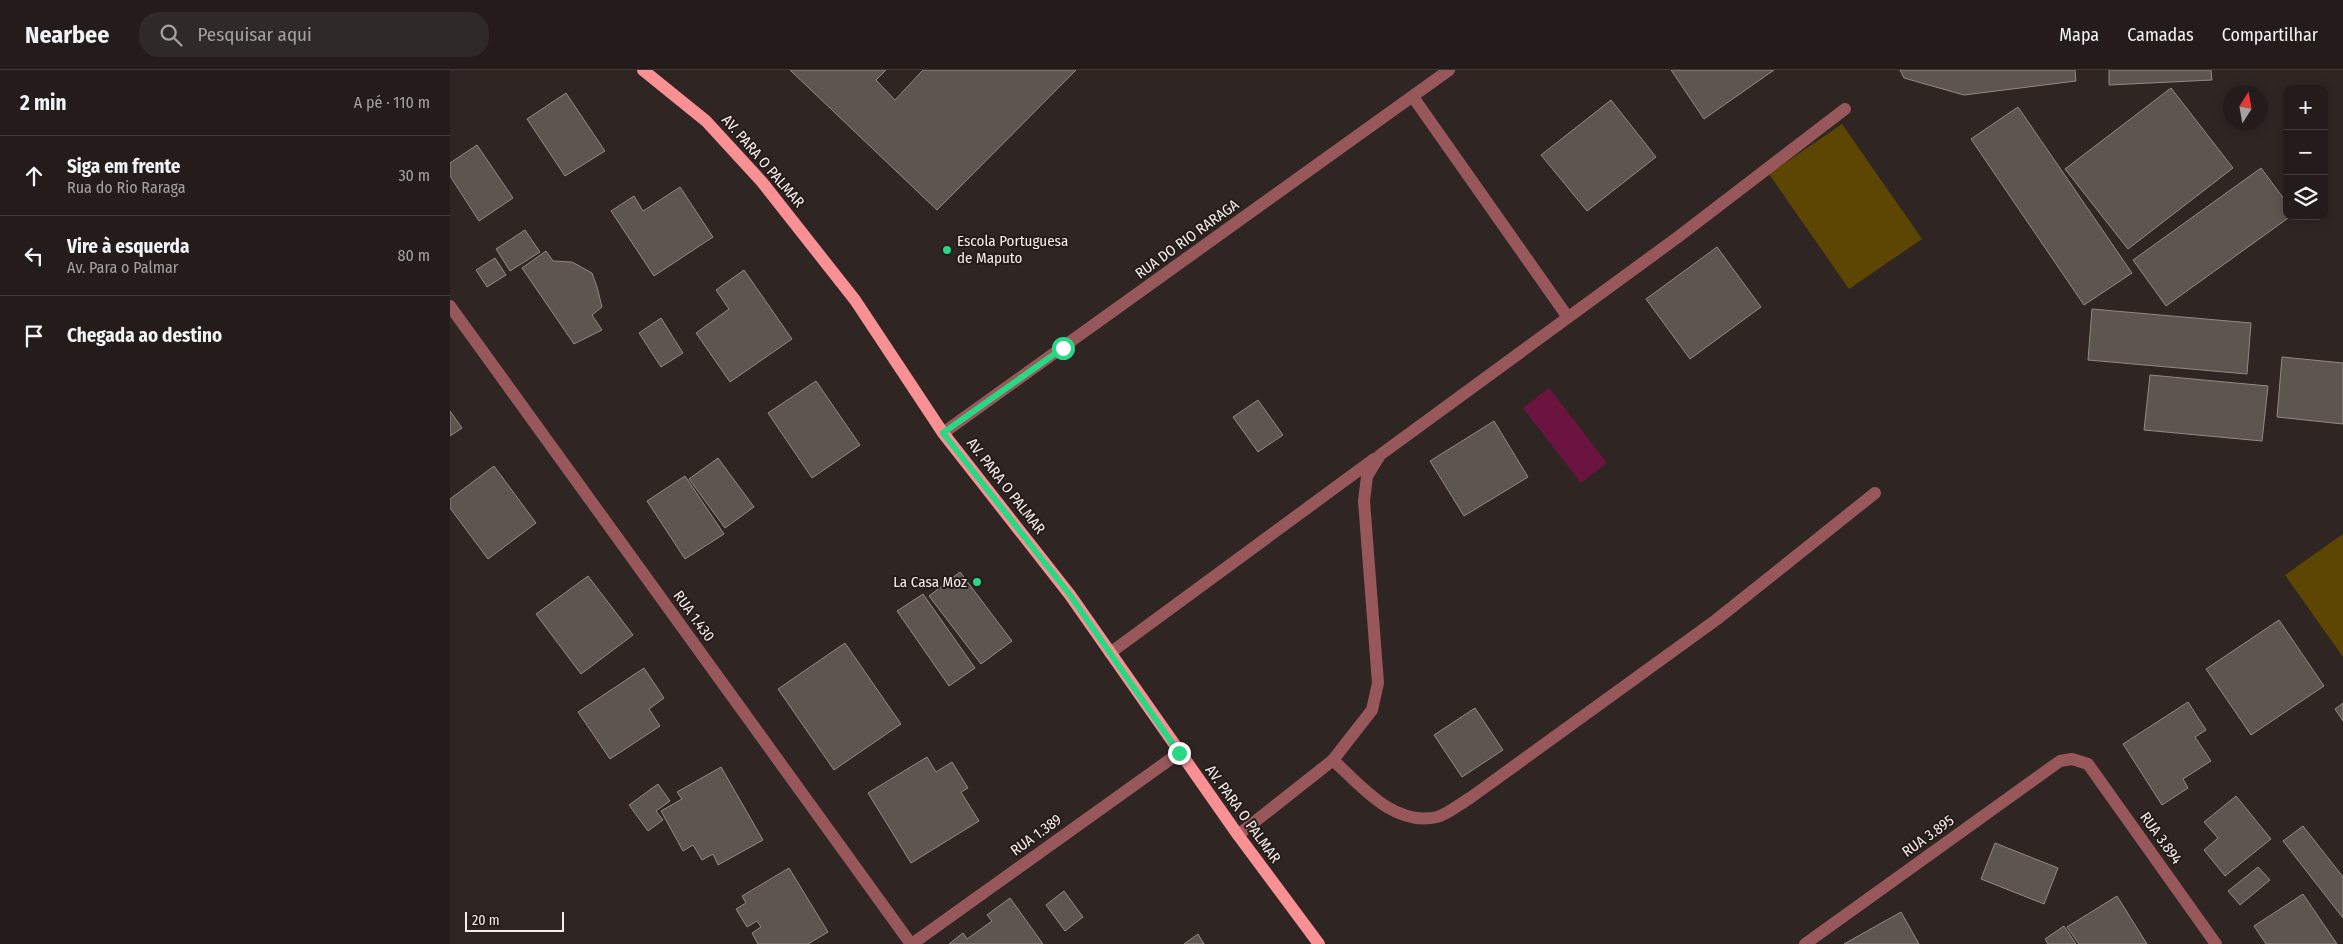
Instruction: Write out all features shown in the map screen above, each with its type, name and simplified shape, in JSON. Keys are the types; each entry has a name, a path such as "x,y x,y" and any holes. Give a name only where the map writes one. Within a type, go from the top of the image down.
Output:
{"main road":[{"name":"AV. PARA O PALMAR","path":"643,70 706,121 762,182 855,300 943,433 1070,595 1179,753 1319,944"}],"street":[{"name":"RUA DO RIO RARAGA","path":"943,433 1449,70"},
{"path":"1413,97 1567,316"},
{"path":"1110,653 1567,316 1678,237 1845,109"},
{"name":"RUA 1.430","path":"450,306 912,944"},
{"path":"1238,835 1334,760 1372,710 1378,683 1364,501 1367,476 1380,455"},
{"path":"1334,760 1381,804 1408,817 1437,817 1470,798 1716,620 1875,494"},
{"name":"RUA 1.389","path":"912,944 1179,753"},
{"name":"RUA 3.895","path":"1805,944 2060,761 2072,759"},
{"name":"RUA 3.894","path":"2072,759 2088,764 2216,944"}],"shaded area":[{"path":"1842,124 1922,239 1849,289 1769,174"},
{"path":"1549,388 1607,463 1581,483 1523,408"},
{"path":"2343,534 2343,657 2285,575"}],"building":[{"path":"790,70 886,70 876,80 895,100 923,70 1076,70 937,210"},
{"path":"1671,70 1774,70 1704,119"},
{"path":"1900,70 2075,70 2076,81 1964,95 1904,78"},
{"path":"2109,70 2211,70 2212,80 2109,85"},
{"path":"2171,88 2233,168 2128,249 2065,169"},
{"path":"566,93 605,151 565,176 527,119"},
{"path":"1611,100 1656,157 1587,211 1541,155"},
{"path":"2018,107 2132,273 2084,305 1971,139"},
{"path":"477,145 513,198 479,221 450,176 450,163"},
{"path":"2261,168 2283,198 2283,220 2285,220 2166,306 2133,260"},
{"path":"680,187 713,237 654,276 611,211 634,196 643,211"},
{"path":"525,230 540,252 510,271 496,249"},
{"path":"1717,247 1761,307 1690,359 1646,299"},
{"path":"546,251 553,261 572,262 592,273 597,287 602,307 592,315 602,330 574,344 522,268"},
{"path":"495,258 506,275 487,287 476,270"},
{"path":"744,270 792,339 730,382 696,333 729,309 716,290"},
{"path":"2092,309 2251,323 2247,374 2088,360"},
{"path":"661,318 683,353 661,367 639,333"},
{"path":"2282,357 2343,363 2343,424 2277,417"},
{"path":"2150,375 2268,386 2262,441 2144,430"},
{"path":"816,381 860,445 812,478 768,413"},
{"path":"1258,400 1283,435 1258,452 1233,417"},
{"path":"450,411 462,428 450,436"},
{"path":"1494,421 1528,477 1464,516 1430,461"},
{"path":"718,458 754,507 725,528 689,479"},
{"path":"494,466 536,523 488,559 450,508 450,499"},
{"path":"685,476 724,534 685,559 647,501"},
{"path":"960,572 1012,641 981,664 929,596"},
{"path":"588,576 633,635 581,674 536,614"},
{"path":"923,594 975,668 949,686 897,611"},
{"path":"2279,620 2324,686 2251,735 2206,669"},
{"path":"845,643 901,724 834,770 778,689"},
{"path":"644,668 664,698 649,709 660,726 610,759 578,712"},
{"path":"2188,702 2206,730 2195,737 2211,761 2183,779 2188,788 2162,805 2123,744"},
{"path":"2343,703 2343,721 2335,709"},
{"path":"1475,708 1503,750 1462,777 1434,735"},
{"path":"927,757 936,772 952,762 968,788 961,792 979,821 911,863 868,793"},
{"path":"721,767 763,840 718,865 713,854 702,860 693,845 683,851 661,811 682,799 677,792"},
{"path":"658,784 670,801 656,811 663,820 648,831 629,805"},
{"path":"2236,796 2271,839 2225,876 2204,850 2218,838 2204,822"},
{"path":"2303,826 2343,877 2343,918 2283,841"},
{"path":"1995,843 2058,868 2044,904 1981,879"},
{"path":"2258,867 2270,880 2240,905 2228,891"},
{"path":"789,868 828,932 808,944 758,944 752,933 761,927 757,921 747,927 736,909 746,903 742,896"},
{"path":"1064,891 1083,917 1065,931 1046,905"},
{"path":"2303,894 2337,944 2266,944 2254,926"},
{"path":"2117,896 2147,944 2079,944 2067,927"},
{"path":"1010,898 1043,944 949,944 963,933 967,939 992,921 987,915"},
{"path":"1901,912 1919,944 1844,944"},
{"path":"2064,926 2076,944 2048,944 2045,939"},
{"path":"1198,934 1204,944 1184,944"}],"place":[{"name":"Escola Portuguesa de Maputo","path":"947,250"},
{"name":"La Casa Moz","path":"977,582"}],"route":[{"path":"1063,348 943,433 1070,595 1179,753"}]}
